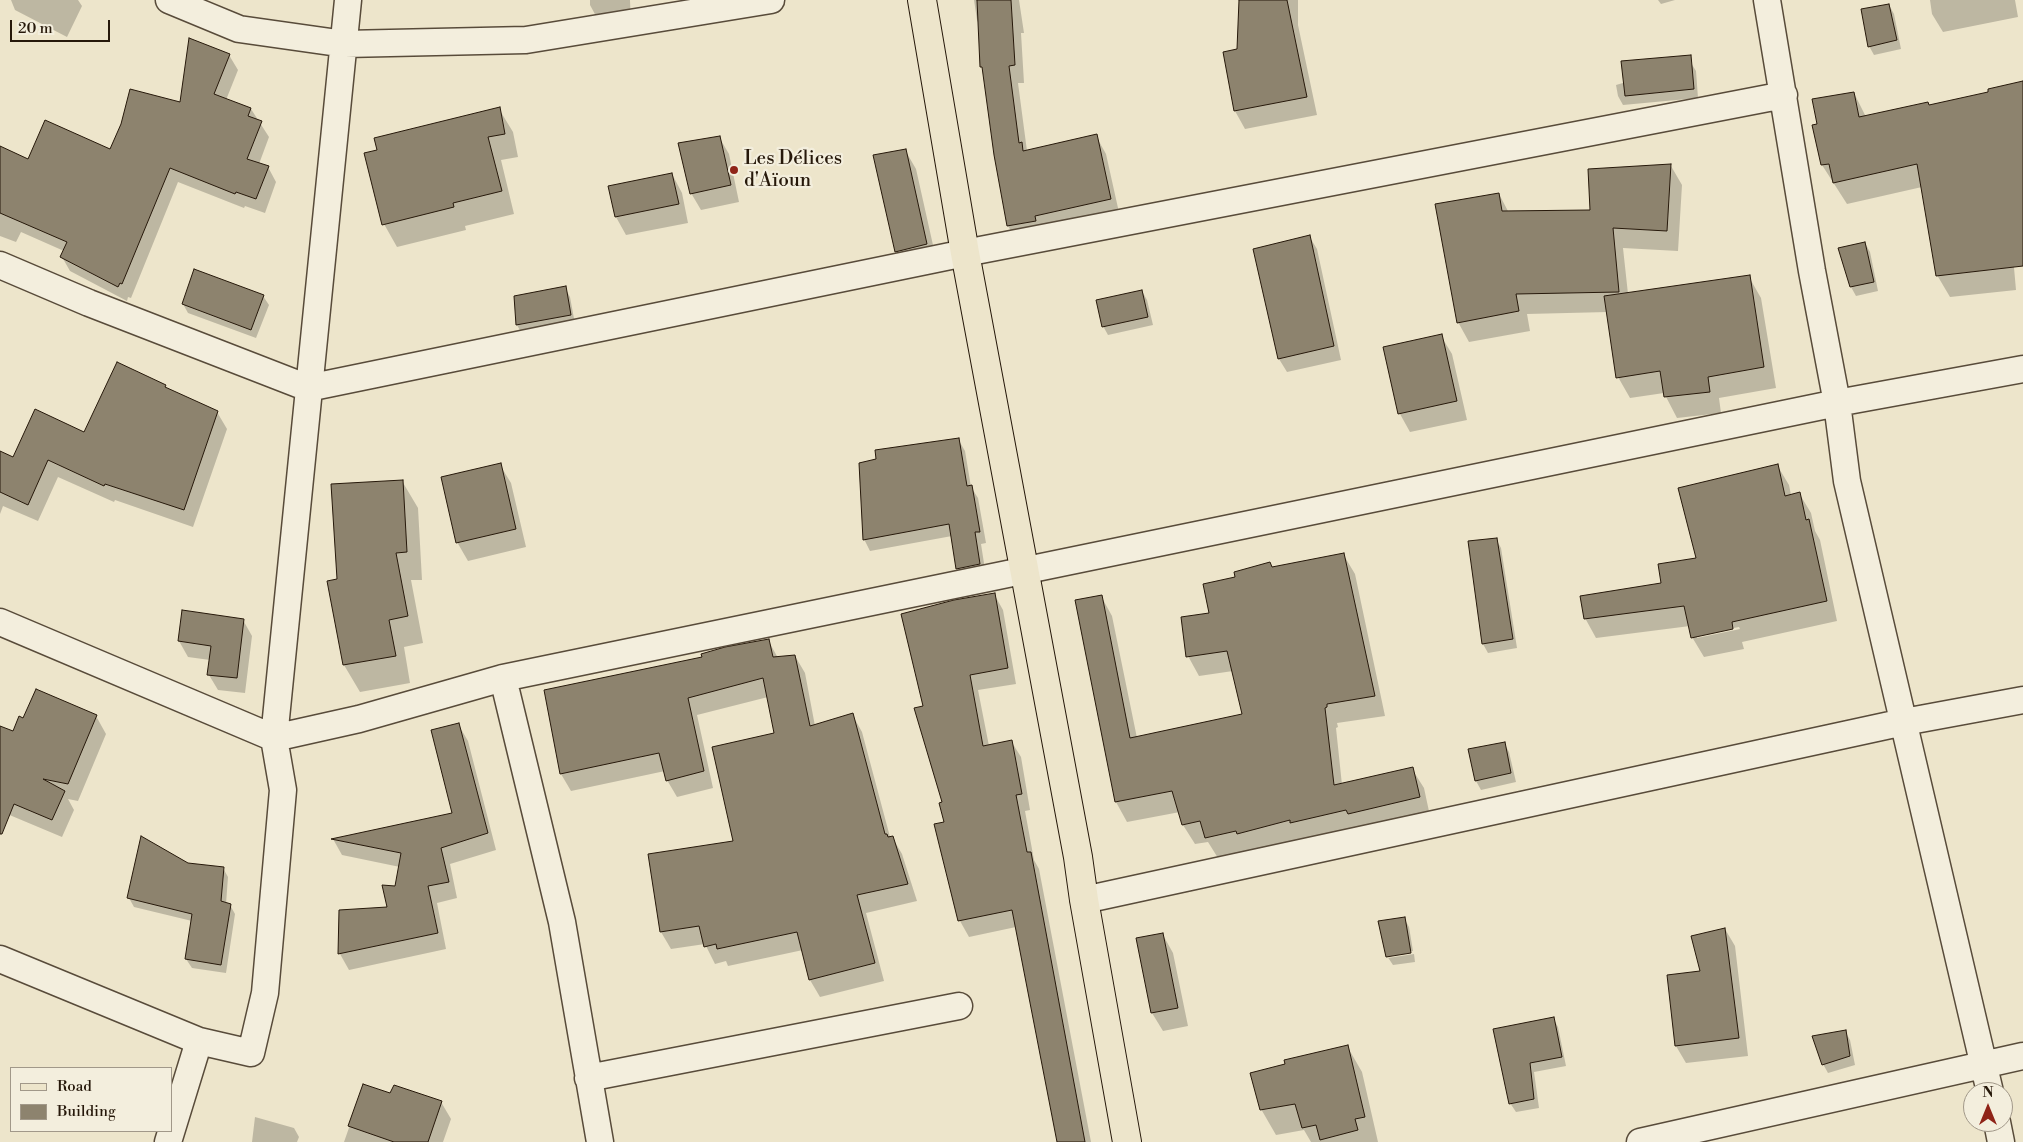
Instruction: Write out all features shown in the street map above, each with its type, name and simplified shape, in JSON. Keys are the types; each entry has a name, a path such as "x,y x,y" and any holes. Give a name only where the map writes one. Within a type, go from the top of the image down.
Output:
{"main road":[{"path":"922,0 966,253 1078,857 1126,1142"}],"street":[{"path":"168,0 239,30 345,44 526,40 771,0"},
{"path":"0,958 199,1041 251,1053 265,993 283,790 274,738 348,0"},
{"path":"1767,0 1812,271 1837,403 1847,481 1904,722 1922,807 1988,1082"},
{"path":"0,265 89,303 308,388 966,253 1784,96"},
{"path":"0,622 274,738 358,719 503,678 1026,572 1837,403 2023,369"},
{"path":"503,678 562,922 600,1142"},
{"path":"1084,900 1904,722 2023,700"},
{"path":"588,1078 958,1006"},
{"path":"172,1129 199,1041"},
{"path":"1640,1142 2023,1056"}],"building":[{"path":"977,0 1011,0 1015,65 1009,66 1019,143 1022,142 1023,151 1097,134 1111,199 1035,216 1036,221 1007,226 994,155 982,67 980,67"},
{"path":"1239,0 1287,0 1307,97 1234,111 1223,52 1237,49"},
{"path":"1889,4 1897,40 1868,47 1861,9"},
{"path":"189,38 230,54 214,94 251,108 248,116 262,121 247,159 269,166 256,199 236,192 235,194 170,168 122,284 120,283 118,287 60,257 67,242 0,213 0,146 28,159 45,120 110,149 121,124 130,89 180,102"},
{"path":"1691,55 1694,89 1625,96 1621,61"},
{"path":"2023,81 2023,266 1936,276 1917,164 1833,183 1829,164 1821,165 1812,125 1817,124 1812,99 1854,92 1859,117 1928,102 1929,105 1988,92 1988,89"},
{"path":"500,107 505,134 488,137 502,191 453,203 454,207 382,225 364,153 377,150 374,138"},
{"path":"720,136 731,185 690,194 678,143"},
{"path":"906,149 927,244 895,252 873,155"},
{"path":"1671,164 1667,231 1613,228 1619,292 1516,294 1519,311 1457,323 1435,204 1499,193 1502,211 1590,210 1588,169"},
{"path":"672,173 679,204 615,217 608,186"},
{"path":"1310,235 1334,346 1278,359 1253,249"},
{"path":"1865,242 1874,282 1850,287 1838,248"},
{"path":"194,269 264,295 251,330 182,304"},
{"path":"1750,275 1764,367 1708,377 1710,392 1664,397 1660,371 1616,378 1604,296"},
{"path":"566,286 571,315 516,325 514,296"},
{"path":"1142,290 1148,317 1102,327 1096,300"},
{"path":"1442,334 1457,401 1398,414 1383,347"},
{"path":"117,362 166,385 165,387 218,411 184,510 105,484 104,486 48,460 28,505 0,492 0,451 13,457 35,409 84,432"},
{"path":"959,438 967,486 972,485 980,532 975,532 980,564 956,569 949,524 863,540 859,463 876,459 875,450"},
{"path":"501,463 516,529 456,543 441,477"},
{"path":"1778,464 1785,496 1800,492 1806,520 1809,519 1827,601 1732,622 1733,629 1691,638 1684,606 1584,619 1580,596 1661,583 1658,564 1696,558 1678,488"},
{"path":"403,480 407,552 396,553 408,616 389,620 396,656 343,665 327,581 337,579 331,484"},
{"path":"1497,538 1513,639 1482,644 1468,541"},
{"path":"1344,553 1375,696 1327,704 1325,708 1334,785 1413,767 1420,797 1348,814 1346,810 1290,823 1290,820 1237,834 1236,831 1205,838 1200,821 1182,825 1172,791 1115,802 1075,600 1102,595 1130,738 1242,714 1227,651 1186,657 1181,617 1209,613 1203,584 1235,577 1234,572 1270,562 1272,567"},
{"path":"995,593 1008,668 970,675 983,746 1012,740 1022,794 1016,795 1027,852 1031,852 1085,1142 1057,1142 1012,910 958,921 934,824 944,822 939,803 942,802 914,708 923,706 901,614 954,600"},
{"path":"182,610 244,619 237,678 207,675 211,646 178,641"},
{"path":"769,639 773,657 795,655 810,726 853,713 885,834 888,837 893,836 908,884 857,895 875,963 809,980 797,932 717,949 716,944 704,947 699,926 660,932 648,854 733,841 712,747 774,733 763,678 688,698 704,771 666,781 659,753 560,774 544,690 702,657 701,654 725,647"},
{"path":"36,689 97,715 68,784 43,779 65,791 52,820 14,804 2,834 0,834 0,726 13,731 19,716 23,718"},
{"path":"459,723 488,833 441,848 449,882 428,886 438,933 338,954 339,910 387,907 382,885 395,886 401,853 331,839 452,813 431,730"},
{"path":"1505,742 1511,773 1475,781 1468,749"},
{"path":"141,836 188,863 224,867 221,901 231,904 221,965 185,959 192,914 127,898"},
{"path":"1405,917 1411,953 1386,957 1378,921"},
{"path":"1725,928 1739,1038 1675,1046 1667,975 1700,971 1691,936"},
{"path":"1163,933 1178,1008 1151,1013 1136,938"},
{"path":"1554,1017 1562,1057 1530,1063 1534,1099 1509,1104 1493,1029"},
{"path":"1846,1030 1850,1056 1822,1065 1812,1036"},
{"path":"1348,1045 1365,1117 1355,1119 1358,1130 1320,1140 1316,1125 1302,1128 1295,1104 1260,1110 1250,1073 1285,1064 1284,1060"},
{"path":"363,1084 390,1093 394,1085 442,1101 428,1142 394,1142 348,1126"}],"place":[{"name":"Les Délices d'Aïoun","path":"734,170"}]}
